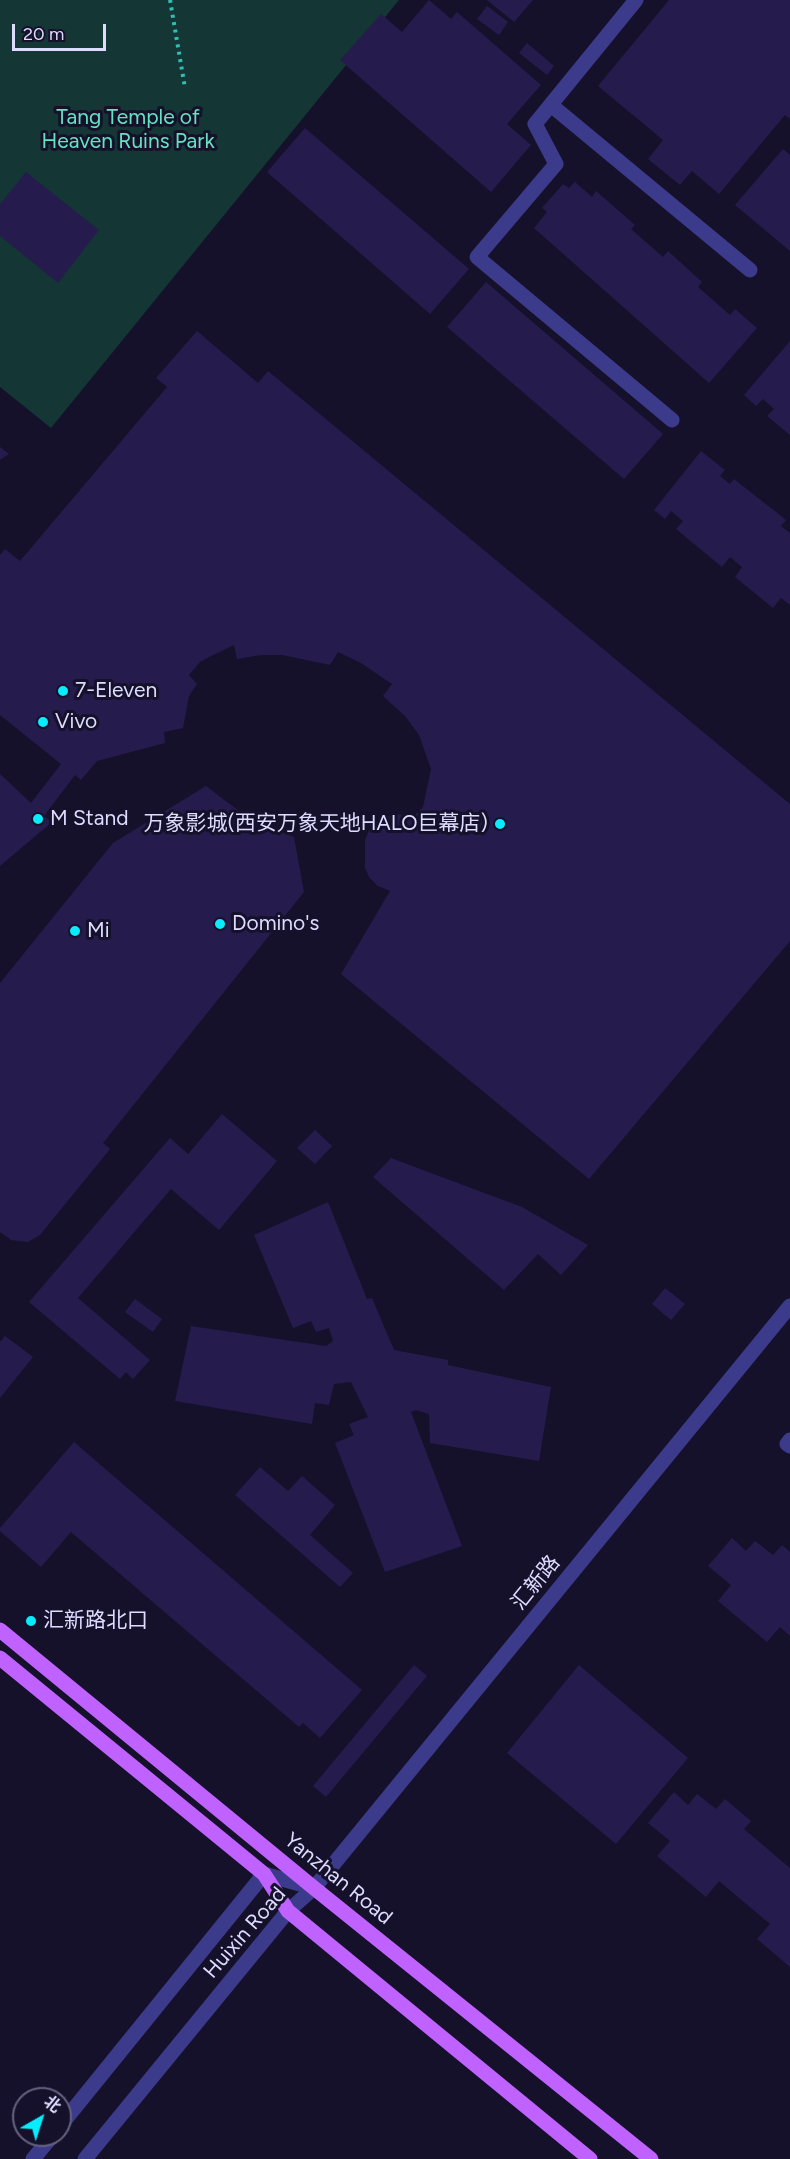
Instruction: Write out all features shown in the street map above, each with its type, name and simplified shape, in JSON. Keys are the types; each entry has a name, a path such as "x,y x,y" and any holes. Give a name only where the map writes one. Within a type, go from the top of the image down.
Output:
{"main road":[{"name":"Yanzhan Road","path":"0,1630 314,1888 651,2159"},
{"name":"Yanzhan Road","path":"0,1658 264,1874 288,1911 590,2159"}],"street":[{"path":"636,0 535,124 556,164 477,257 672,420"},
{"path":"551,105 750,270"},
{"name":"汇新路","path":"314,1888 790,1306"},
{"path":"790,1440 787,1444 790,1446"},
{"name":"Huixin Road","path":"72,2111 264,1874 314,1888"},
{"name":"Huixin Road","path":"85,2159 288,1911 314,1888"},
{"path":"33,2159 43,2147"}],"path":[{"path":"170,0 185,88"}],"green space":[{"name":"Tang Temple of Heaven Ruins Park","path":"0,0 399,0 51,428 0,387"}],"building":[{"path":"429,0 451,19 457,12 541,85 507,124 531,145 491,192 340,60 381,14 402,32"},
{"path":"487,0 533,0 514,22"},
{"path":"669,0 790,0 790,119 785,115 719,194 692,171 680,185 648,159 663,140 598,86"},
{"path":"487,6 508,22 499,35 477,19"},
{"path":"527,43 554,66 547,75 519,53"},
{"path":"305,128 469,269 430,314 267,172"},
{"path":"783,149 790,155 790,251 735,205"},
{"path":"26,172 99,230 58,283 0,236 0,204"},
{"path":"575,182 592,197 596,191 635,225 631,229 663,257 668,251 702,282 698,287 730,315 735,309 757,328 709,383 534,228 547,212 542,208 563,184 569,188"},
{"path":"486,282 663,434 624,479 447,327"},
{"path":"197,331 258,383 268,371 790,804 790,941 589,1179 341,974 390,891 378,886 369,877 365,868 365,840 371,826 395,814 414,816 423,807 431,769 419,735 406,717 383,696 392,684 361,663 338,652 330,665 282,655 261,655 237,659 234,645 200,662 189,675 197,684 189,696 183,728 164,732 165,743 97,761 81,780 75,775 44,816 52,822 0,866 0,774 31,803 61,764 0,715 0,555 5,549 20,561 167,387 156,378"},
{"path":"790,341 790,435 767,416 774,409 763,399 756,406 744,395"},
{"path":"0,447 9,454 0,460"},
{"path":"701,451 725,470 720,476 730,484 734,479 786,520 781,526 790,533 790,605 781,598 773,608 735,577 742,567 730,557 722,567 676,529 683,521 671,511 665,519 654,510"},
{"path":"206,786 252,821 294,837 304,892 103,1143 110,1149 40,1235 28,1242 11,1240 0,1232 0,983 113,843"},
{"path":"222,1114 277,1161 219,1230 171,1189 78,1298 150,1360 133,1379 126,1372 120,1379 29,1302 170,1138 188,1154"},
{"path":"315,1130 332,1146 315,1164 297,1148"},
{"path":"391,1158 522,1207 588,1245 561,1275 538,1254 504,1290 373,1177"},
{"path":"328,1202 367,1299 372,1298 394,1350 448,1360 448,1365 551,1387 539,1461 430,1443 429,1414 416,1410 411,1412 462,1546 385,1572 335,1443 354,1435 349,1424 368,1417 351,1382 334,1384 329,1405 315,1403 312,1424 175,1401 191,1326 326,1346 333,1341 329,1328 316,1332 311,1321 293,1328 254,1235"},
{"path":"665,1288 685,1304 671,1320 652,1304"},
{"path":"135,1299 162,1319 153,1332 125,1312"},
{"path":"5,1336 33,1357 0,1398 0,1342"},
{"path":"74,1442 362,1690 320,1738 303,1723 299,1727 71,1532 41,1567 0,1531 0,1528"},
{"path":"260,1467 288,1491 302,1476 335,1505 310,1535 353,1573 340,1587 235,1495"},
{"path":"732,1538 746,1551 755,1541 773,1555 782,1545 790,1552 790,1636 780,1627 767,1642 718,1601 731,1585 708,1566"},
{"path":"414,1665 427,1676 326,1797 313,1786"},
{"path":"579,1665 688,1758 616,1844 507,1753"},
{"path":"674,1792 688,1805 697,1794 716,1809 725,1799 751,1821 744,1829 790,1868 790,1967 757,1939 770,1924 719,1881 706,1897 657,1856 670,1841 648,1823"}],"place":[{"name":"7-Eleven","path":"63,691"},
{"name":"Vivo","path":"43,722"},
{"name":"M Stand","path":"38,819"},
{"name":"万象影城(西安万象天地HALO巨幕店)","path":"500,824"},
{"name":"Domino's","path":"220,924"},
{"name":"Mi","path":"75,931"},
{"name":"汇新路北口","path":"31,1621"}]}
